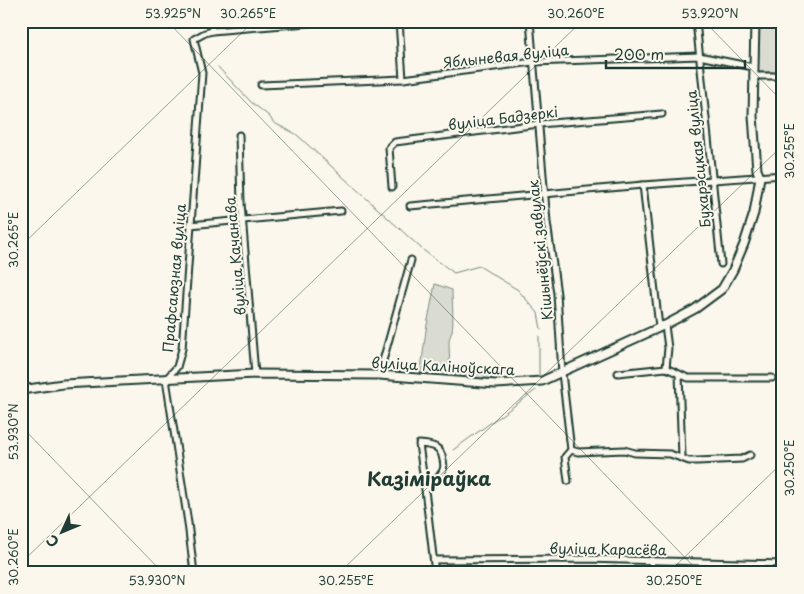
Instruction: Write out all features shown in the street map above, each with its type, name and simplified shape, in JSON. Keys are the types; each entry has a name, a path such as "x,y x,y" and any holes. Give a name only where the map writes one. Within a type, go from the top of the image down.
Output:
{"main road":[{"name":"вуліца Каліноўскага","path":"21,390 63,384 256,374 380,375 496,384 542,381 662,326 695,309 722,289 733,270 744,244 754,213 760,177 757,170 753,116 755,21"}],"street":[{"path":"212,21 212,31 331,21"},
{"path":"399,21 403,79"},
{"name":"Кішынёўскі завулак","path":"530,21 544,194 557,294 562,373 571,450 565,457 568,481"},
{"name":"Бухарэсцкая вуліца","path":"696,21 721,264"},
{"name":"Прафсаюзная вуліца","path":"166,378 177,367 182,349 202,73 194,39 212,31"},
{"name":"Яблыневая вуліца","path":"261,85 403,79 534,62 699,56 753,67"},
{"path":"753,76 783,76"},
{"name":"вуліца Бадзеркі","path":"392,187 389,148 392,143 539,124 662,114"},
{"name":"вуліца Качанава","path":"239,135 243,220 256,374"},
{"path":"410,206 643,185 783,175"},
{"path":"643,185 662,326 668,348 666,368"},
{"path":"190,225 341,211"},
{"path":"380,375 411,260"},
{"path":"618,373 666,368 688,378 772,378"},
{"path":"679,374 682,457"},
{"path":"166,378 194,573"},
{"path":"425,490 443,471 444,466 440,449 426,444 419,444 435,573"},
{"path":"571,450 578,452 624,450 635,453 670,454 689,461 742,459 750,455"},
{"name":"вуліца Карасёва","path":"434,560 652,560 783,564"},
{"path":"652,560 653,573"}],"shaded area":[{"path":"758,21 783,21 783,72 757,72"},
{"path":"435,284 452,290 453,327 449,342 450,374 486,374 495,376 496,380 492,382 420,377 426,330"}],"waterway":[{"path":"218,67 274,123 296,134 423,250 454,273 479,266 518,290 538,313 541,329"},
{"path":"539,336 539,377"},
{"path":"453,450 536,390"}],"district":[{"name":"Казіміраўка","path":"429,478"}]}
